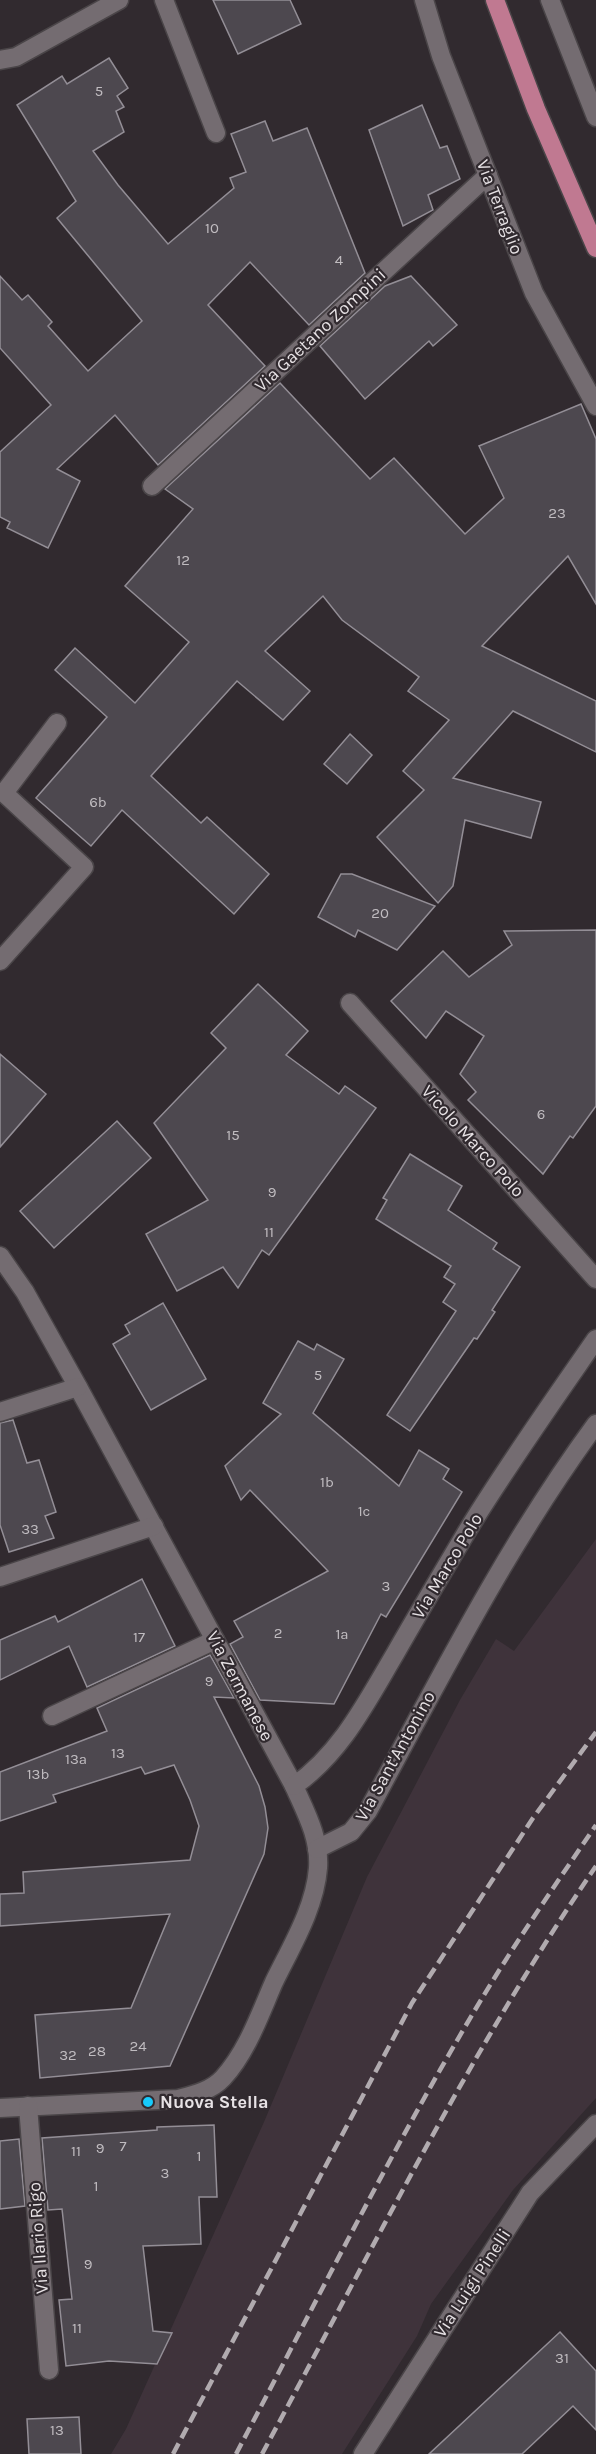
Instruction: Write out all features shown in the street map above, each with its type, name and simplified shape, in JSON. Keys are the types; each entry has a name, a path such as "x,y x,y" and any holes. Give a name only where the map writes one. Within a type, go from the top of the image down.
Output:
{"main road":[{"path":"495,0 536,109 596,248"}],"street":[{"path":"0,60 16,57 120,0"},
{"path":"164,0 216,133"},
{"name":"Via Terraglio","path":"424,0 441,56 534,293 596,406"},
{"path":"550,0 596,116"},
{"name":"Via Gaetano Zompini","path":"152,486 488,175"},
{"path":"0,961 84,867 4,793 57,723"},
{"name":"Vicolo Marco Polo","path":"350,1003 596,1279"},
{"name":"Via Zermanese","path":"0,1256 26,1292 294,1786 312,1826 317,1849"},
{"name":"Via Marco Polo","path":"294,1786 315,1772 336,1749 516,1454 596,1339"},
{"path":"0,1412 78,1387"},
{"name":"Via Sant'Antonino","path":"317,1849 351,1832 368,1811 443,1669 500,1570 596,1424"},
{"path":"0,1577 154,1526"},
{"path":"52,1716 215,1640"},
{"path":"0,2108 178,2099 202,2092 221,2080 234,2064 249,2038 303,1921 313,1895 318,1868 317,1849"},
{"name":"Via Ilario Rigo","path":"28,2106 49,2370"},
{"name":"Via Luigi Pinelli","path":"363,2454 530,2193 596,2124"}],"shaded area":[{"path":"596,1539 596,2098 513,2190 431,2304 417,2336 342,2454 111,2454 126,2429 264,2122 367,1877 460,1700 496,1639 514,1651"}],"building":[{"path":"213,0 290,0 301,24 238,54"},
{"path":"109,58 128,88 117,96 124,107 116,111 124,132 93,151 118,185 168,244 234,188 230,178 246,172 231,134 265,121 273,141 307,128 365,273 309,325 250,262 208,305 265,366 158,465 115,415 57,469 80,481 48,548 7,528 10,522 0,517 0,452 51,405 0,348 0,276 22,300 28,295 52,322 48,326 88,371 142,321 57,218 76,201 17,105 62,76 67,84"},
{"path":"422,105 440,148 447,146 460,179 428,195 433,210 403,226 369,130"},
{"path":"411,276 457,325 433,346 429,341 365,399 320,346 385,286"},
{"path":"280,383 370,479 394,458 465,534 504,498 479,446 581,404 596,439 596,604 568,556 482,646 596,701 596,752 513,711 453,778 541,802 531,838 465,820 453,886 438,903 377,837 424,790 403,771 449,720 408,691 419,677 342,620 323,596 265,651 310,691 283,720 237,681 151,776 201,823 207,817 269,874 234,914 122,810 91,846 36,798 107,717 55,670 75,648 135,703 189,642 125,586 193,509 165,489"},
{"path":"350,734 372,755 347,784 324,764"},
{"path":"341,874 352,874 435,906 397,950 358,930 355,937 318,917"},
{"path":"596,930 596,1106 573,1138 570,1136 543,1174 468,1100 476,1092 460,1074 484,1036 446,1011 426,1038 391,1001 443,951 469,977 512,945 504,931"},
{"path":"258,984 308,1031 286,1055 339,1094 345,1086 376,1108 269,1255 262,1250 238,1288 223,1267 177,1291 146,1234 208,1200 154,1123 226,1048 211,1033"},
{"path":"0,1054 46,1094 0,1147"},
{"path":"117,1121 151,1158 54,1248 20,1211"},
{"path":"410,1154 462,1186 448,1210 497,1243 493,1249 520,1267 492,1310 495,1312 477,1339 474,1338 410,1431 387,1415 456,1311 443,1302 455,1284 444,1277 451,1266 376,1219 387,1200 383,1198"},
{"path":"163,1303 206,1379 151,1410 113,1344 130,1334 125,1325"},
{"path":"298,1341 314,1350 317,1344 344,1359 313,1413 399,1486 419,1450 449,1469 443,1479 462,1492 386,1617 381,1614 334,1704 260,1700 230,1644 243,1637 234,1621 328,1571 250,1490 241,1500 225,1466 281,1414 263,1403"},
{"path":"13,1420 27,1463 39,1460 56,1512 45,1516 54,1538 9,1552 0,1525 0,1423"},
{"path":"142,1579 175,1646 87,1687 69,1646 0,1680 0,1640 55,1616 58,1622"},
{"path":"210,1655 234,1698 214,1697 259,1786 265,1807 268,1828 264,1854 170,2066 40,2078 35,2015 131,2008 170,1914 0,1926 0,1894 24,1893 23,1872 190,1860 199,1826 174,1765 145,1774 141,1767 53,1795 56,1802 0,1821 0,1772 107,1731 97,1708"},
{"path":"214,2125 217,2197 199,2197 201,2244 143,2246 153,2331 172,2333 157,2364 109,2361 66,2366 59,2300 72,2299 62,2209 48,2210 42,2138 157,2130 157,2127"},
{"path":"19,2139 25,2206 0,2209 0,2141"},
{"path":"560,2332 596,2371 596,2430 573,2406 522,2454 429,2454"},
{"path":"79,2417 81,2454 29,2454 27,2419"}],"railway":[{"path":"173,2454 412,2003 533,1818 596,1732"},
{"path":"236,2454 387,2165 451,2051 511,1952 596,1825"},
{"path":"262,2454 381,2230 505,2008 596,1866"}],"place":[{"name":"Nuova Stella","path":"148,2102"}]}
